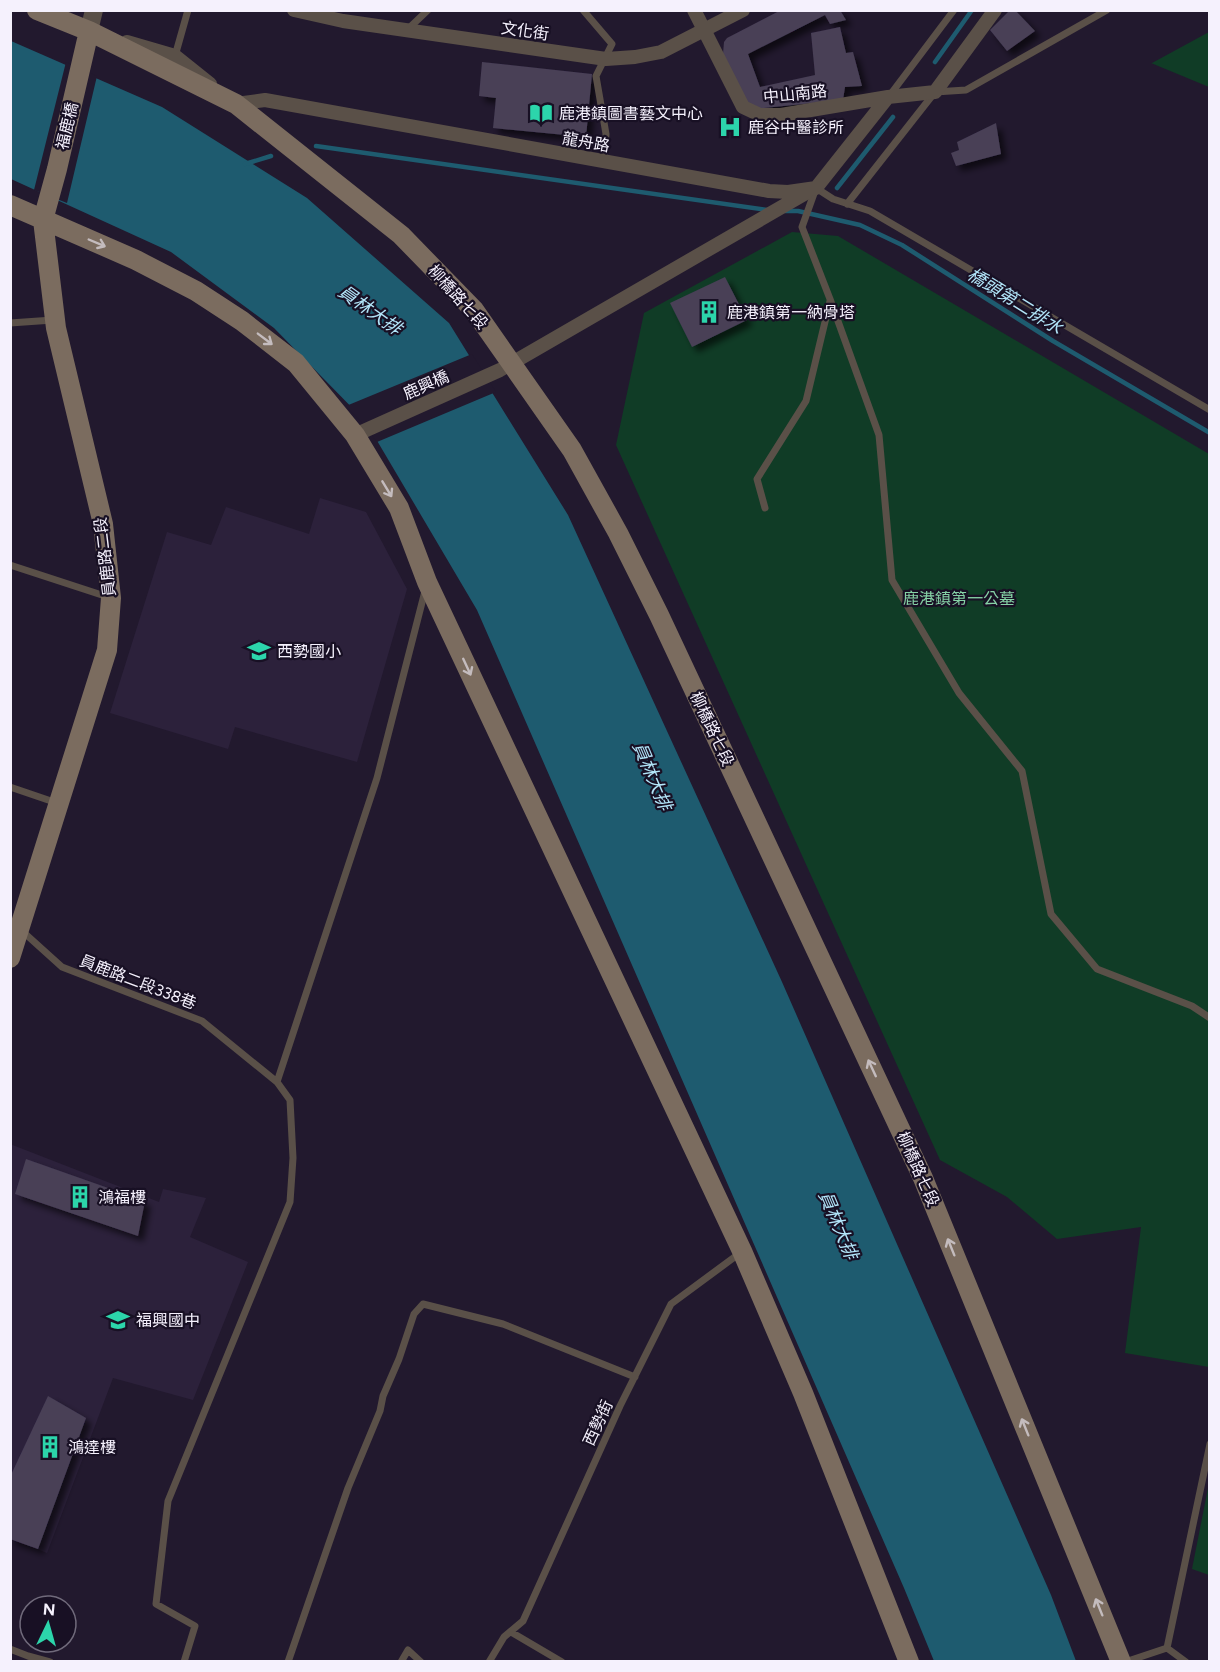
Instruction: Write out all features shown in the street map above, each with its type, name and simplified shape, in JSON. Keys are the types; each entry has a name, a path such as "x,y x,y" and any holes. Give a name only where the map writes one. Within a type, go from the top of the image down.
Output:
{"main road":[{"name":"柳橋路七段","path":"37,10 89,31 236,104 401,235 474,310 506,367 572,450 618,533 674,647 923,1178 1123,1662"},
{"name":"福鹿橋","path":"43,220 89,31"},
{"path":"10,206 136,260 196,291 242,321 296,363 360,433 399,508 427,582 742,1251 803,1393 909,1662"},
{"name":"員鹿路二段","path":"10,958 107,651 111,598 103,524 55,319 43,220"}],"street":[{"path":"94,10 89,31 175,56 236,104"},
{"name":"文化街","path":"294,10 343,21 606,59 661,52 704,32 743,10"},
{"name":"中山南路","path":"694,10 744,108 760,115 781,115 888,97 935,93"},
{"path":"935,93 995,10"},
{"path":"814,192 888,97"},
{"name":"龍舟路","path":"236,104 265,100 769,191 814,192"},
{"name":"鹿興橋","path":"360,433 506,367 814,192"}],"lane":[{"path":"175,56 188,10"},
{"path":"406,30 428,10"},
{"path":"583,10 612,44 596,75 606,134 604,162"},
{"path":"888,97 954,10"},
{"path":"847,204 935,93 966,90 1107,10"},
{"path":"1209,410 870,211 814,192 801,227 830,299 879,435 892,580 959,693 1022,771 1051,914 1097,969 1192,1006 1209,1018"},
{"path":"10,212 43,220"},
{"path":"765,508 756,479 806,401 830,299"},
{"path":"10,322 55,319"},
{"path":"10,565 111,598"},
{"path":"184,1662 195,1626 156,1604 168,1501 290,1202 293,1158 290,1100 277,1082 377,777 427,582"},
{"path":"10,787 60,804"},
{"name":"員鹿路二段338巷","path":"19,928 62,967 202,1021 277,1082"},
{"name":"西勢街","path":"489,1662 504,1637 523,1621 671,1304 742,1251"},
{"path":"288,1662 348,1488 380,1411 382,1395 399,1359 414,1314 423,1304 503,1324 635,1377"},
{"path":"1167,1648 1209,1444"},
{"path":"511,1632 562,1662"},
{"path":"1123,1662 1167,1648"},
{"path":"1167,1648 1186,1662"},
{"path":"10,1649 50,1662"},
{"path":"401,1662 408,1650 421,1662"}],"shaded area":[{"name":"西勢國小","path":"320,498 366,512 407,589 357,762 235,727 228,749 110,713 167,532 211,545 226,507 309,534"},
{"name":"福興國中","path":"10,1144 159,1202 163,1189 206,1198 190,1237 248,1262 193,1400 113,1378 47,1553 11,1539"}],"green space":[{"path":"1209,32 1209,87 1151,63 1152,63"},
{"name":"鹿港鎮第一公墓","path":"792,232 838,236 1209,454 1209,1367 1125,1353 1141,1227 1057,1239 1007,1197 940,1160 616,445 644,313"},
{"path":"1209,1483 1210,1575 1192,1569"}],"water":[{"name":"員林大排","path":"11,41 162,107 307,198 449,323 568,515 782,982 1051,1595 1076,1661 934,1661 477,610 366,422 274,328 171,252 11,179"}],"pier":[{"path":"66,62 97,76 67,203 34,190"},
{"path":"472,354 496,392 377,442 346,406"}],"building":[{"path":"781,10 840,10 846,20 830,24 825,15 748,54 760,87 815,75 811,33 840,27 846,53 853,52 862,86 845,87 843,100 754,109 745,104 723,54 724,42 727,38"},
{"path":"1010,10 1015,10 1035,31 1007,51 990,30"},
{"name":"鹿港鎮圖書藝文中心","path":"482,62 592,74 586,137 493,128 496,98 479,96"},
{"path":"996,123 1001,154 956,166 951,153 959,150 957,142"},
{"name":"鹿港鎮第一納骨塔","path":"725,277 747,320 692,347 670,303"},
{"name":"鴻福樓","path":"26,1159 145,1201 138,1236 15,1194"},
{"name":"鴻達樓","path":"48,1396 86,1418 38,1549 10,1539 10,1477"}],"waterway":[{"path":"935,62 972,10"},
{"path":"837,188 893,117"},
{"path":"316,146 767,210"},
{"path":"245,164 271,156"},
{"name":"橋頭第二排水","path":"785,211 798,211 860,225 902,245 1053,341 1210,433"}],"place":[{"name":"鹿港鎮圖書藝文中心","path":"541,113"},
{"name":"鹿谷中醫診所","path":"730,127"},
{"name":"鹿港鎮第一納骨塔","path":"709,312"},
{"name":"西勢國小","path":"259,651"},
{"name":"鴻福樓","path":"80,1197"},
{"name":"福興國中","path":"118,1320"},
{"name":"鴻達樓","path":"50,1447"}]}
